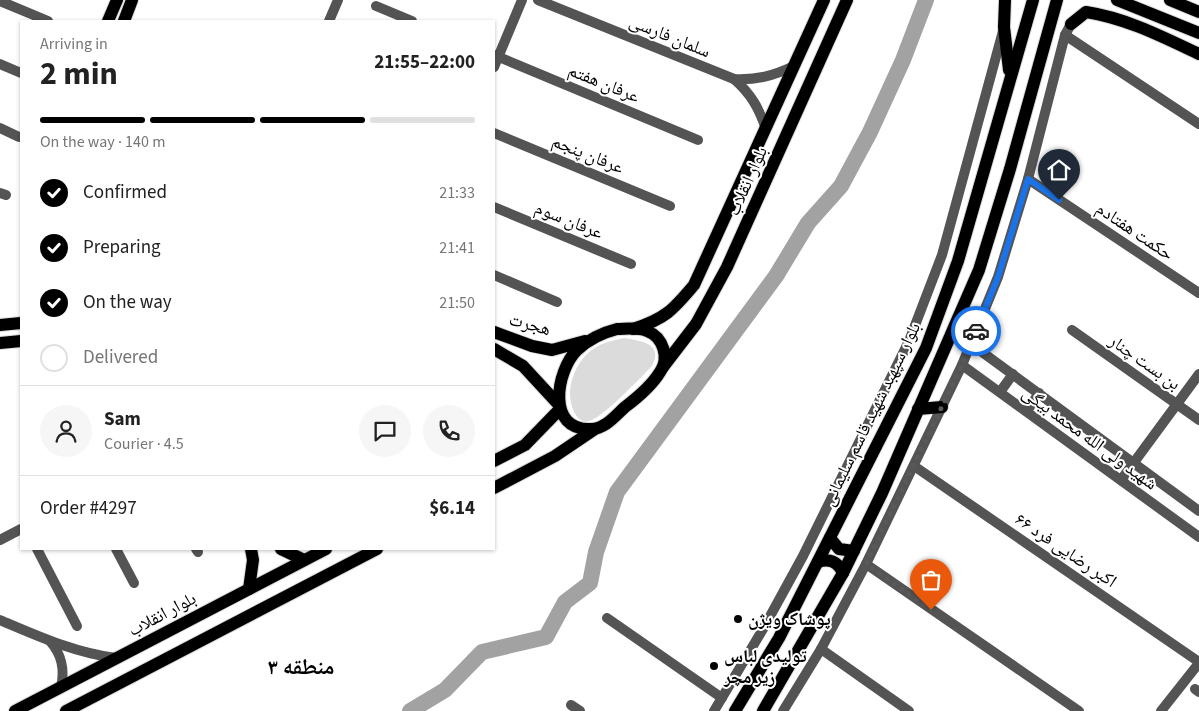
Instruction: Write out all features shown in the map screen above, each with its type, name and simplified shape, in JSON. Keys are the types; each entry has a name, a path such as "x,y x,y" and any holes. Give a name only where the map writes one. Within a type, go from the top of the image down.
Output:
{"main road":[{"path":"108,20 116,0"},
{"path":"124,20 132,0"},
{"name":"بلوار انقلاب","path":"633,329 656,322 676,307 694,285 824,0"},
{"name":"بلوار انقلاب","path":"663,367 696,324 727,267 846,0"},
{"path":"1005,0 1004,27 1010,76"},
{"name":"بلوار سپهبد شهید قاسم سلیمانی","path":"735,711 779,638 926,348 958,261 1033,0"},
{"path":"763,711 854,551 961,314 979,270 1008,178 1057,0"},
{"path":"1117,0 1199,33"},
{"path":"1170,0 1199,11"},
{"path":"1184,0 1199,11"},
{"path":"1068,30 1086,12 1102,15 1142,28 1199,54"},
{"path":"961,314 973,339"},
{"path":"0,326 20,323"},
{"path":"495,487 555,456 602,426 632,401 660,373 663,367 664,352 658,340 647,331 617,329 601,333 576,351 567,364 561,379 560,407 574,426 588,430 596,429"},
{"name":"هجرت","path":"495,332 532,346 552,350 588,341"},
{"path":"0,343 20,341"},
{"name":"هجرت","path":"495,351 523,366 560,407"},
{"path":"495,460 525,445 560,407"},
{"path":"918,409 942,407"},
{"path":"830,538 839,549 854,551"},
{"path":"249,589 253,560 251,550"},
{"path":"283,550 304,560"},
{"name":"بلوار انقلاب","path":"15,711 324,550"},
{"path":"66,711 375,550"},
{"path":"818,562 825,560 833,561 843,573"}],"street":[{"path":"329,20 338,0"},
{"path":"496,56 522,0"},
{"name":"سلمان فارسی","path":"538,0 734,79 755,80 775,75 794,66"},
{"path":"0,1 46,20"},
{"path":"376,6 410,20"},
{"path":"714,711 764,629 909,341 942,255 1004,27"},
{"path":"783,711 821,650 866,564 973,339 998,277 1028,179 1068,30 1199,124"},
{"name":"عرفان هفتم","path":"496,56 698,140"},
{"path":"0,64 20,73"},
{"name":"سلمان فارسی","path":"734,79 748,92 759,108 766,129"},
{"path":"0,128 20,136"},
{"name":"عرفان پنجم","path":"495,133 670,206"},
{"name":"حکمت هفتادم","path":"1028,179 1199,293"},
{"name":"عرفان سوم","path":"495,207 631,264"},
{"path":"495,276 557,302"},
{"name":"بن بست چنار","path":"1072,330 1199,420"},
{"name":"شهید ولی الله محمد بیگی","path":"973,339 1013,374 1199,511"},
{"name":"شهید ولی الله محمد بیگی","path":"962,365 1199,537"},
{"path":"1000,392 1013,374"},
{"path":"1122,480 1199,374"},
{"path":"1027,412 1039,393"},
{"name":"۶۶ اکبر رضایی فرد","path":"914,466 1199,662"},
{"path":"0,540 20,530"},
{"path":"38,550 77,626"},
{"path":"117,550 134,583"},
{"path":"866,564 1079,711"},
{"path":"607,618 722,698"},
{"path":"0,620 50,641 94,655 116,658"},
{"path":"50,641 56,649 63,667 61,687"},
{"path":"821,650 909,711"},
{"path":"1161,711 1199,662"},
{"path":"571,705 580,711"}],"shaded area":[{"path":"624,338 649,344 653,348 655,358 652,366 606,411 592,420 586,421 578,418 570,398 571,383 577,368 594,348"}],"waterway":[{"path":"410,711 445,690 482,652 546,637 565,602 590,583 596,552 617,492 776,276 808,223 841,186 870,132 903,60 926,0"}],"way so far":[{"path":"931,610 866,564 962,365 976,331"}],"place":[{"name":"پوشاک ویژن","path":"738,619"},
{"name":"تولیدی لباس زیر مچر","path":"714,666"}],"district":[{"name":"منطقه ۳","path":"301,666"}],"route":[{"path":"976,331 998,277 1028,179 1059,200"}]}
